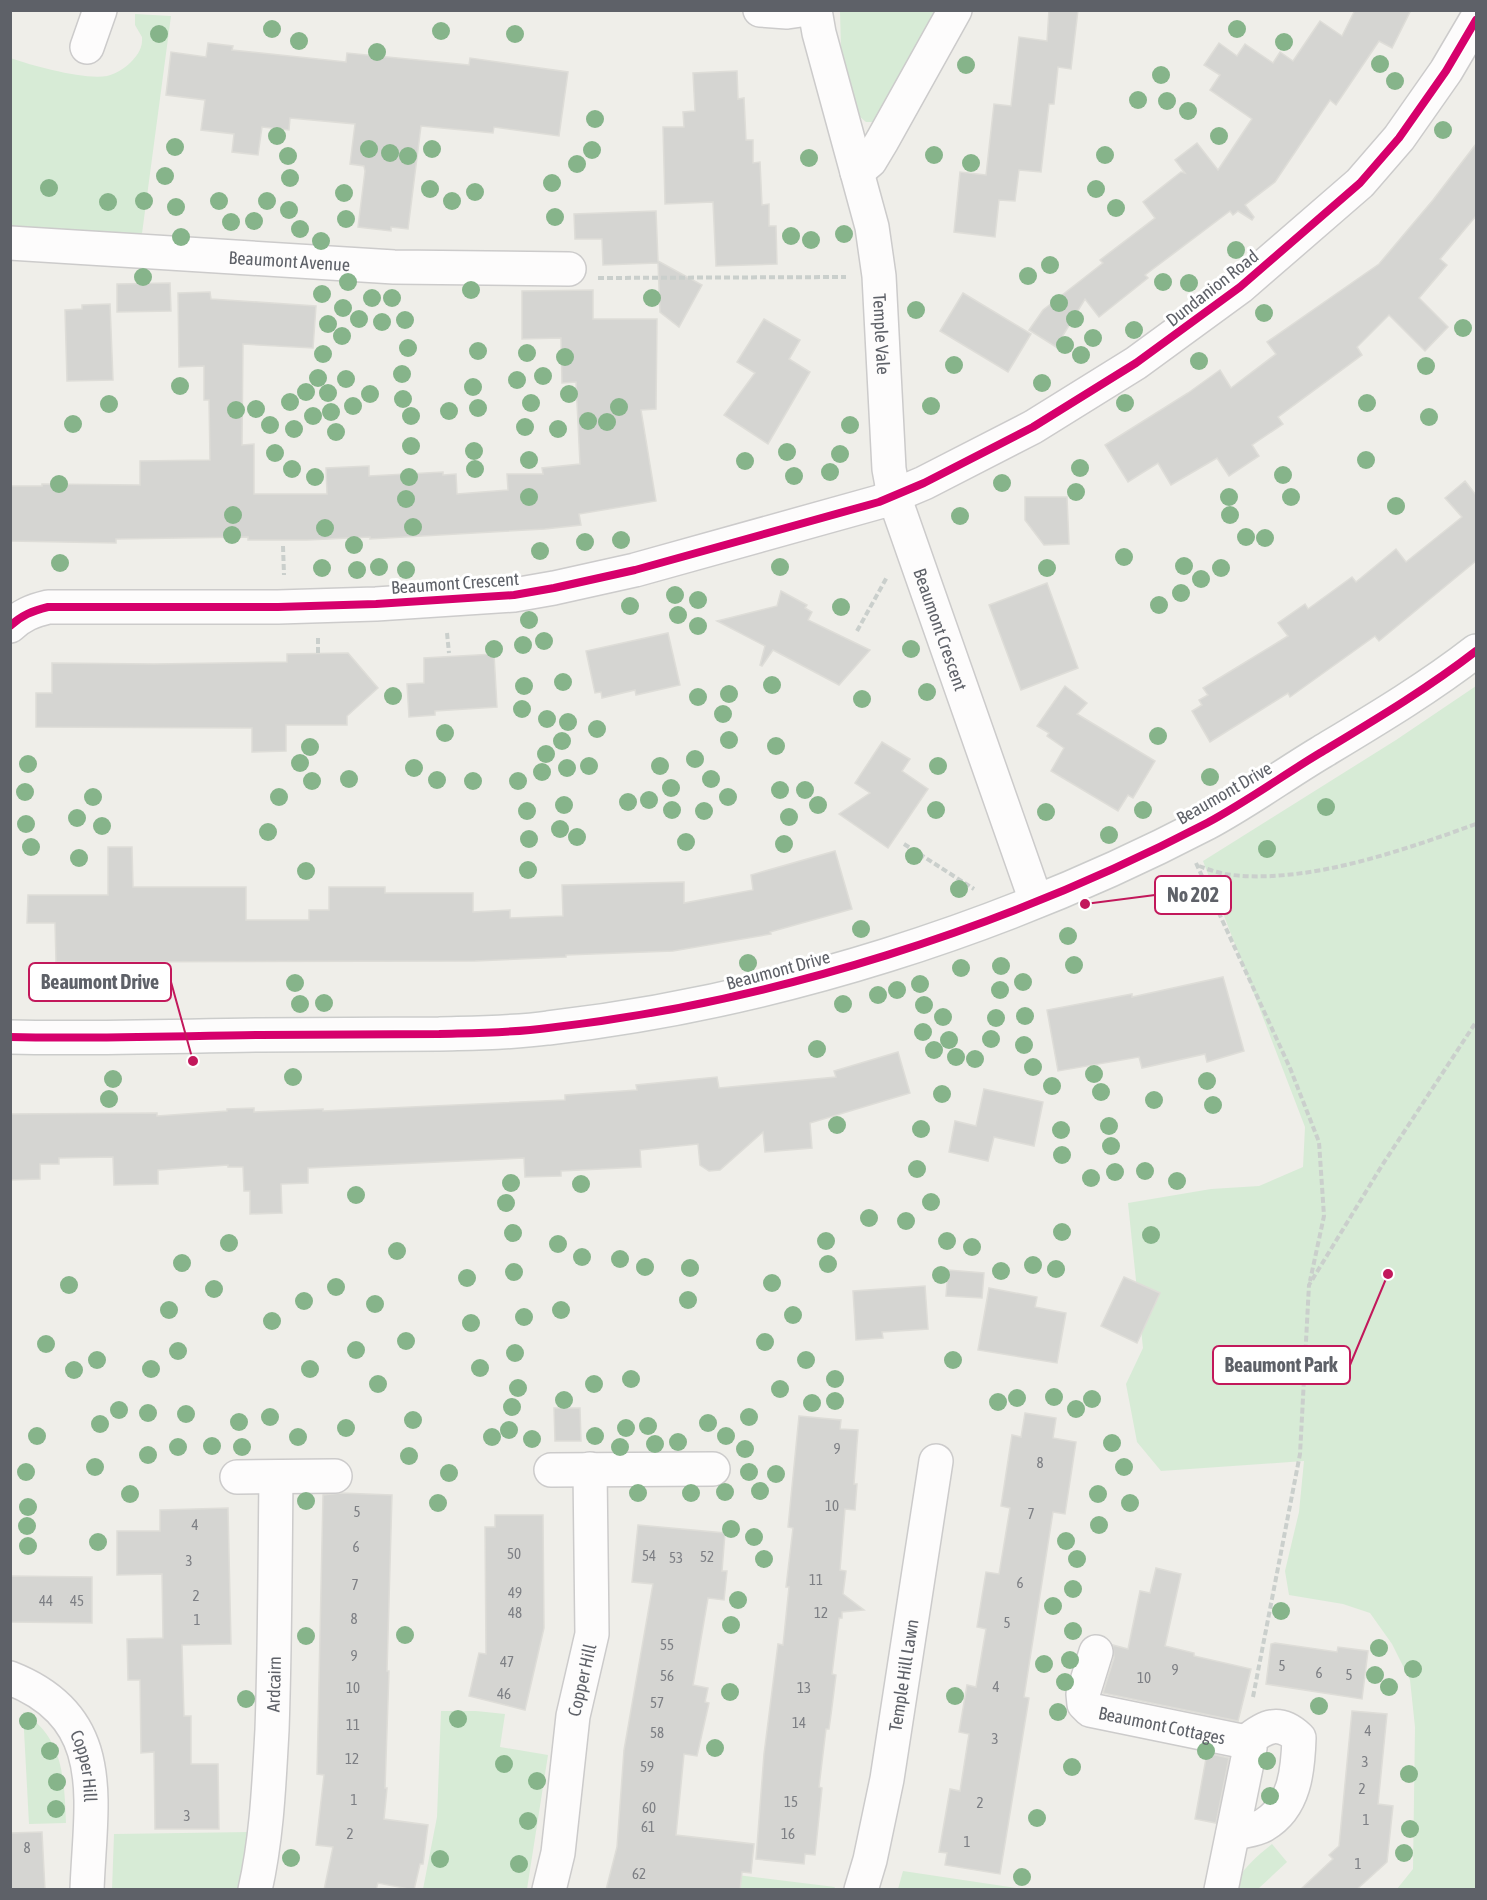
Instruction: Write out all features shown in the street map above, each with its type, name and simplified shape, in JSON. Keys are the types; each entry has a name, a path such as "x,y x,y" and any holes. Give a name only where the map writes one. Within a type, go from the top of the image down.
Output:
{"street":[{"path":"87,47 100,10"},
{"path":"760,10 787,12 801,10"},
{"name":"Temple Vale","path":"815,10 819,33 872,227 879,276 889,469 894,496"},
{"path":"857,172 870,160 882,141 955,10"},
{"name":"Dundanion Road","path":"894,496 1033,427 1136,363 1240,287 1360,183 1387,153 1446,71 1476,20"},
{"name":"Beaumont Avenue","path":"10,243 394,267 569,269"},
{"name":"Beaumont Crescent","path":"10,626 32,611 48,607 337,605 514,595 635,570 894,496 1036,901"},
{"name":"Beaumont Drive","path":"10,1037 358,1036 547,1029 704,1004 800,980 896,952 1036,901 1148,852 1211,821 1353,734 1476,651"},
{"name":"Temple Hill Lawn","path":"861,1890 870,1860 887,1779 936,1461"},
{"path":"551,1470 713,1468"},
{"name":"Copper Hill","path":"549,1890 558,1853 573,1716 592,1634 590,1469"},
{"path":"237,1477 335,1476"},
{"name":"Ardcairn","path":"255,1890 269,1795 274,1681 276,1477"},
{"name":"Beaumont Cottages","path":"1096,1652 1083,1694 1084,1704 1090,1710 1247,1749"},
{"name":"Copper Hill","path":"10,1678 39,1691 63,1711 84,1745 90,1778 87,1890"},
{"path":"1221,1890 1247,1749 1261,1729 1274,1726 1290,1730 1299,1738 1299,1757 1293,1790 1280,1812 1263,1826 1233,1834"}],"path":[{"path":"569,269 592,278 879,276"},
{"path":"283,546 284,584"},
{"path":"857,631 888,576"},
{"path":"447,631 449,653"},
{"path":"1198,866 1246,876 1308,872 1411,848 1476,824"},
{"path":"904,844 976,891"},
{"path":"1193,858 1290,1068 1319,1142 1324,1216 1309,1285 1300,1454 1259,1665 1247,1749"},
{"path":"1309,1285 1381,1167 1476,1022"}],"green space":[{"path":"840,11 938,11 875,122 866,122 859,116 841,49"},
{"path":"135,14 171,16 141,241 11,230 10,58 73,74 97,77 110,75 129,64 141,47 142,37 135,25"},
{"path":"1476,686 1476,1889 1397,1889 1413,1869 1415,1727 1410,1680 1392,1644 1370,1613 1343,1604 1289,1595 1285,1571 1299,1512 1304,1461 1161,1471 1137,1442 1126,1384 1143,1348 1128,1203 1211,1189 1259,1186 1303,1167 1305,1127 1203,861 1396,740"},
{"path":"441,1711 505,1714 500,1747 548,1755 527,1889 423,1889 437,1817"},
{"path":"23,1712 47,1734 54,1747 62,1775 66,1823 29,1824"},
{"path":"250,1832 239,1889 112,1890 114,1834"},
{"path":"1272,1844 1287,1862 1258,1889 1233,1890 1244,1870"},
{"path":"903,1871 1023,1889 898,1889"},
{"path":"720,1873 835,1887 833,1890 718,1890"}],"building":[{"path":"1049,10 1078,10 1071,69 1058,67 1054,104 1049,104 1041,172 1019,170 1015,201 999,200 995,237 954,232 960,172 986,175 994,104 1011,106 1019,37 1047,41"},
{"path":"1355,10 1411,10 1392,48 1379,41 1336,105 1330,100 1275,182 1245,205 1254,217 1252,220 1238,211 1233,215 1230,211 1145,275 1148,278 1099,317 1085,299 1056,347 1029,330 1043,310 1103,263 1100,260 1155,218 1143,202 1181,172 1185,173 1175,160 1197,143 1218,170 1252,119 1210,90 1220,75 1204,65 1219,43 1237,56 1245,44 1273,63 1280,52 1293,61 1320,21 1342,36"},
{"path":"208,43 233,46 232,50 346,62 347,53 469,65 470,58 568,72 559,136 494,127 493,133 421,126 408,229 391,227 391,231 358,227 365,171 364,166 350,164 355,124 290,118 289,130 262,127 258,155 232,152 234,134 201,130 205,100 166,95 171,52 206,57"},
{"path":"737,71 738,99 744,98 746,140 753,140 753,163 760,162 762,205 769,204 769,226 776,226 777,264 716,266 713,202 665,204 663,127 684,127 683,112 695,111 693,73"},
{"path":"1476,144 1476,216 1440,259 1447,265 1419,298 1448,327 1425,351 1389,315 1357,347 1362,355 1278,417 1283,424 1252,445 1259,456 1229,476 1217,458 1171,485 1158,463 1128,482 1105,445 1220,370 1231,388 1276,354 1267,342 1379,264"},
{"path":"656,211 658,261 702,285 679,327 660,312 658,263 603,265 602,239 575,239 574,214"},
{"path":"170,283 171,311 117,312 117,284"},
{"path":"593,290 593,319 657,319 656,409 641,410 656,501 579,514 581,525 545,529 370,539 370,537 248,540 248,537 116,539 116,543 10,541 10,486 140,485 140,461 210,460 209,400 204,400 204,366 179,367 178,293 210,292 211,299 316,306 313,348 243,344 242,445 254,444 254,494 327,494 326,468 369,466 369,476 443,472 443,475 456,474 457,494 508,490 507,474 543,474 542,468 580,464 576,382 562,383 561,338 522,339 522,291"},
{"path":"963,293 1031,334 1008,372 940,331"},
{"path":"110,304 113,380 67,381 65,310 82,309 82,305"},
{"path":"764,319 800,340 789,359 810,372 768,444 724,415 755,373 737,362"},
{"path":"1465,481 1476,495 1476,561 1379,641 1375,636 1290,697 1288,693 1210,742 1192,711 1202,705 1199,700 1208,695 1203,688 1288,636 1278,623 1305,604 1308,609 1352,577 1356,582 1396,549 1406,562 1462,517 1445,498"},
{"path":"1025,497 1067,497 1069,544 1044,545 1025,520"},
{"path":"1047,583 1078,668 1021,690 989,605"},
{"path":"781,591 807,605 805,608 812,612 808,620 870,650 839,685 773,650 762,666 760,665 765,646 717,621 777,606"},
{"path":"668,633 680,685 636,695 635,690 602,698 601,692 595,693 586,651"},
{"path":"348,653 378,688 347,716 347,725 286,725 286,751 252,752 252,728 36,727 36,693 52,693 52,663 287,662 287,654"},
{"path":"494,654 497,707 435,711 435,715 409,717 407,684 424,683 424,658"},
{"path":"1065,686 1087,703 1077,714 1155,761 1133,798 1128,795 1118,811 1051,771 1064,748 1047,736 1049,733 1037,726"},
{"path":"882,742 910,759 902,771 928,789 888,848 839,814 870,793 855,783"},
{"path":"108,847 132,847 133,887 246,887 246,920 309,920 309,910 329,910 329,887 385,887 385,893 473,893 473,912 510,910 510,918 563,916 562,885 684,882 684,903 753,890 751,875 835,851 852,909 770,932 771,934 673,951 475,961 56,962 55,923 27,923 28,895 108,895"},
{"path":"1223,977 1244,1051 1207,1062 1205,1054 1142,1068 1139,1057 1058,1071 1047,1010 1132,994 1132,997"},
{"path":"898,1052 910,1093 810,1123 812,1148 765,1152 763,1132 720,1170 709,1171 700,1165 698,1144 640,1150 641,1167 561,1171 561,1176 525,1177 524,1158 308,1168 308,1183 281,1184 282,1213 250,1214 250,1191 244,1191 243,1167 228,1167 228,1165 158,1170 158,1184 114,1185 113,1157 59,1158 59,1164 40,1164 40,1179 10,1180 10,1114 157,1113 157,1116 227,1111 227,1109 254,1108 254,1112 323,1109 323,1111 565,1100 565,1095 637,1090 636,1085 717,1077 719,1088 836,1077 834,1071"},
{"path":"984,1089 1043,1102 1034,1146 994,1137 988,1161 949,1152 955,1121 976,1126"},
{"path":"948,1270 984,1273 982,1298 946,1296"},
{"path":"1124,1277 1160,1293 1137,1343 1101,1326"},
{"path":"925,1286 928,1329 882,1332 883,1338 856,1340 853,1291"},
{"path":"989,1288 1037,1297 1035,1307 1066,1313 1057,1363 978,1350"},
{"path":"554,1408 580,1408 581,1441 555,1441"},
{"path":"1025,1413 1056,1418 1053,1438 1076,1442 1065,1514 1053,1512 1024,1697 1029,1698 1000,1874 945,1865 947,1853 939,1852 950,1789 960,1791 969,1734 959,1732 967,1685 976,1687 986,1629 977,1627 986,1572 999,1574 1010,1508 1001,1506 1012,1435 1021,1437"},
{"path":"799,1416 841,1420 840,1429 858,1430 854,1484 857,1484 855,1510 845,1509 840,1570 846,1571 843,1594 864,1610 842,1612 842,1618 839,1618 832,1674 836,1675 819,1787 822,1788 815,1855 805,1854 804,1864 756,1859 764,1754 778,1644 783,1645 789,1587 786,1587 793,1528 788,1527"},
{"path":"340,1493 392,1495 385,1788 387,1788 384,1819 428,1825 423,1864 420,1864 414,1890 378,1883 376,1890 324,1890 333,1847 316,1845 324,1775 317,1774 323,1495"},
{"path":"228,1508 231,1644 182,1645 184,1716 191,1716 191,1764 218,1764 219,1829 155,1829 154,1752 141,1753 140,1680 128,1680 127,1639 163,1638 162,1574 117,1575 117,1531 160,1531 160,1510"},
{"path":"495,1515 543,1515 544,1628 525,1710 469,1696 479,1653 486,1654 485,1527 495,1527"},
{"path":"638,1525 725,1533 722,1571 727,1571 724,1600 708,1598 693,1685 708,1688 705,1702 709,1703 697,1756 684,1754 676,1835 754,1844 751,1873 742,1872 740,1890 606,1890 617,1847 624,1750 653,1584 632,1582"},
{"path":"1156,1568 1181,1574 1165,1646 1194,1653 1194,1656 1251,1669 1238,1721 1103,1693 1114,1658 1113,1645 1128,1649 1140,1591 1150,1593"},
{"path":"10,1576 92,1577 92,1623 10,1622"},
{"path":"1271,1644 1337,1652 1338,1647 1368,1651 1362,1699 1266,1684"},
{"path":"1352,1711 1387,1714 1378,1804 1393,1806 1387,1862 1356,1890 1300,1890 1333,1859 1329,1855 1339,1846"},
{"path":"1207,1753 1229,1758 1216,1823 1195,1819"},
{"path":"42,1832 45,1890 10,1890 10,1833"}],"cycle path":[{"path":"10,626 28,614 48,607 278,607 376,604 514,595 635,570 879,502 924,483 1033,427 1136,363 1240,287 1360,183 1399,138 1446,71 1476,20"},
{"path":"10,1037 104,1038 521,1031 633,1016 718,1000 803,979 887,955 970,927 1051,896 1130,861 1236,806 1400,704 1476,651"}],"place":[{"name":"No 202","path":"1085,904"},
{"name":"Beaumont Drive","path":"193,1061"},
{"name":"Beaumont Park","path":"1388,1274"}]}
